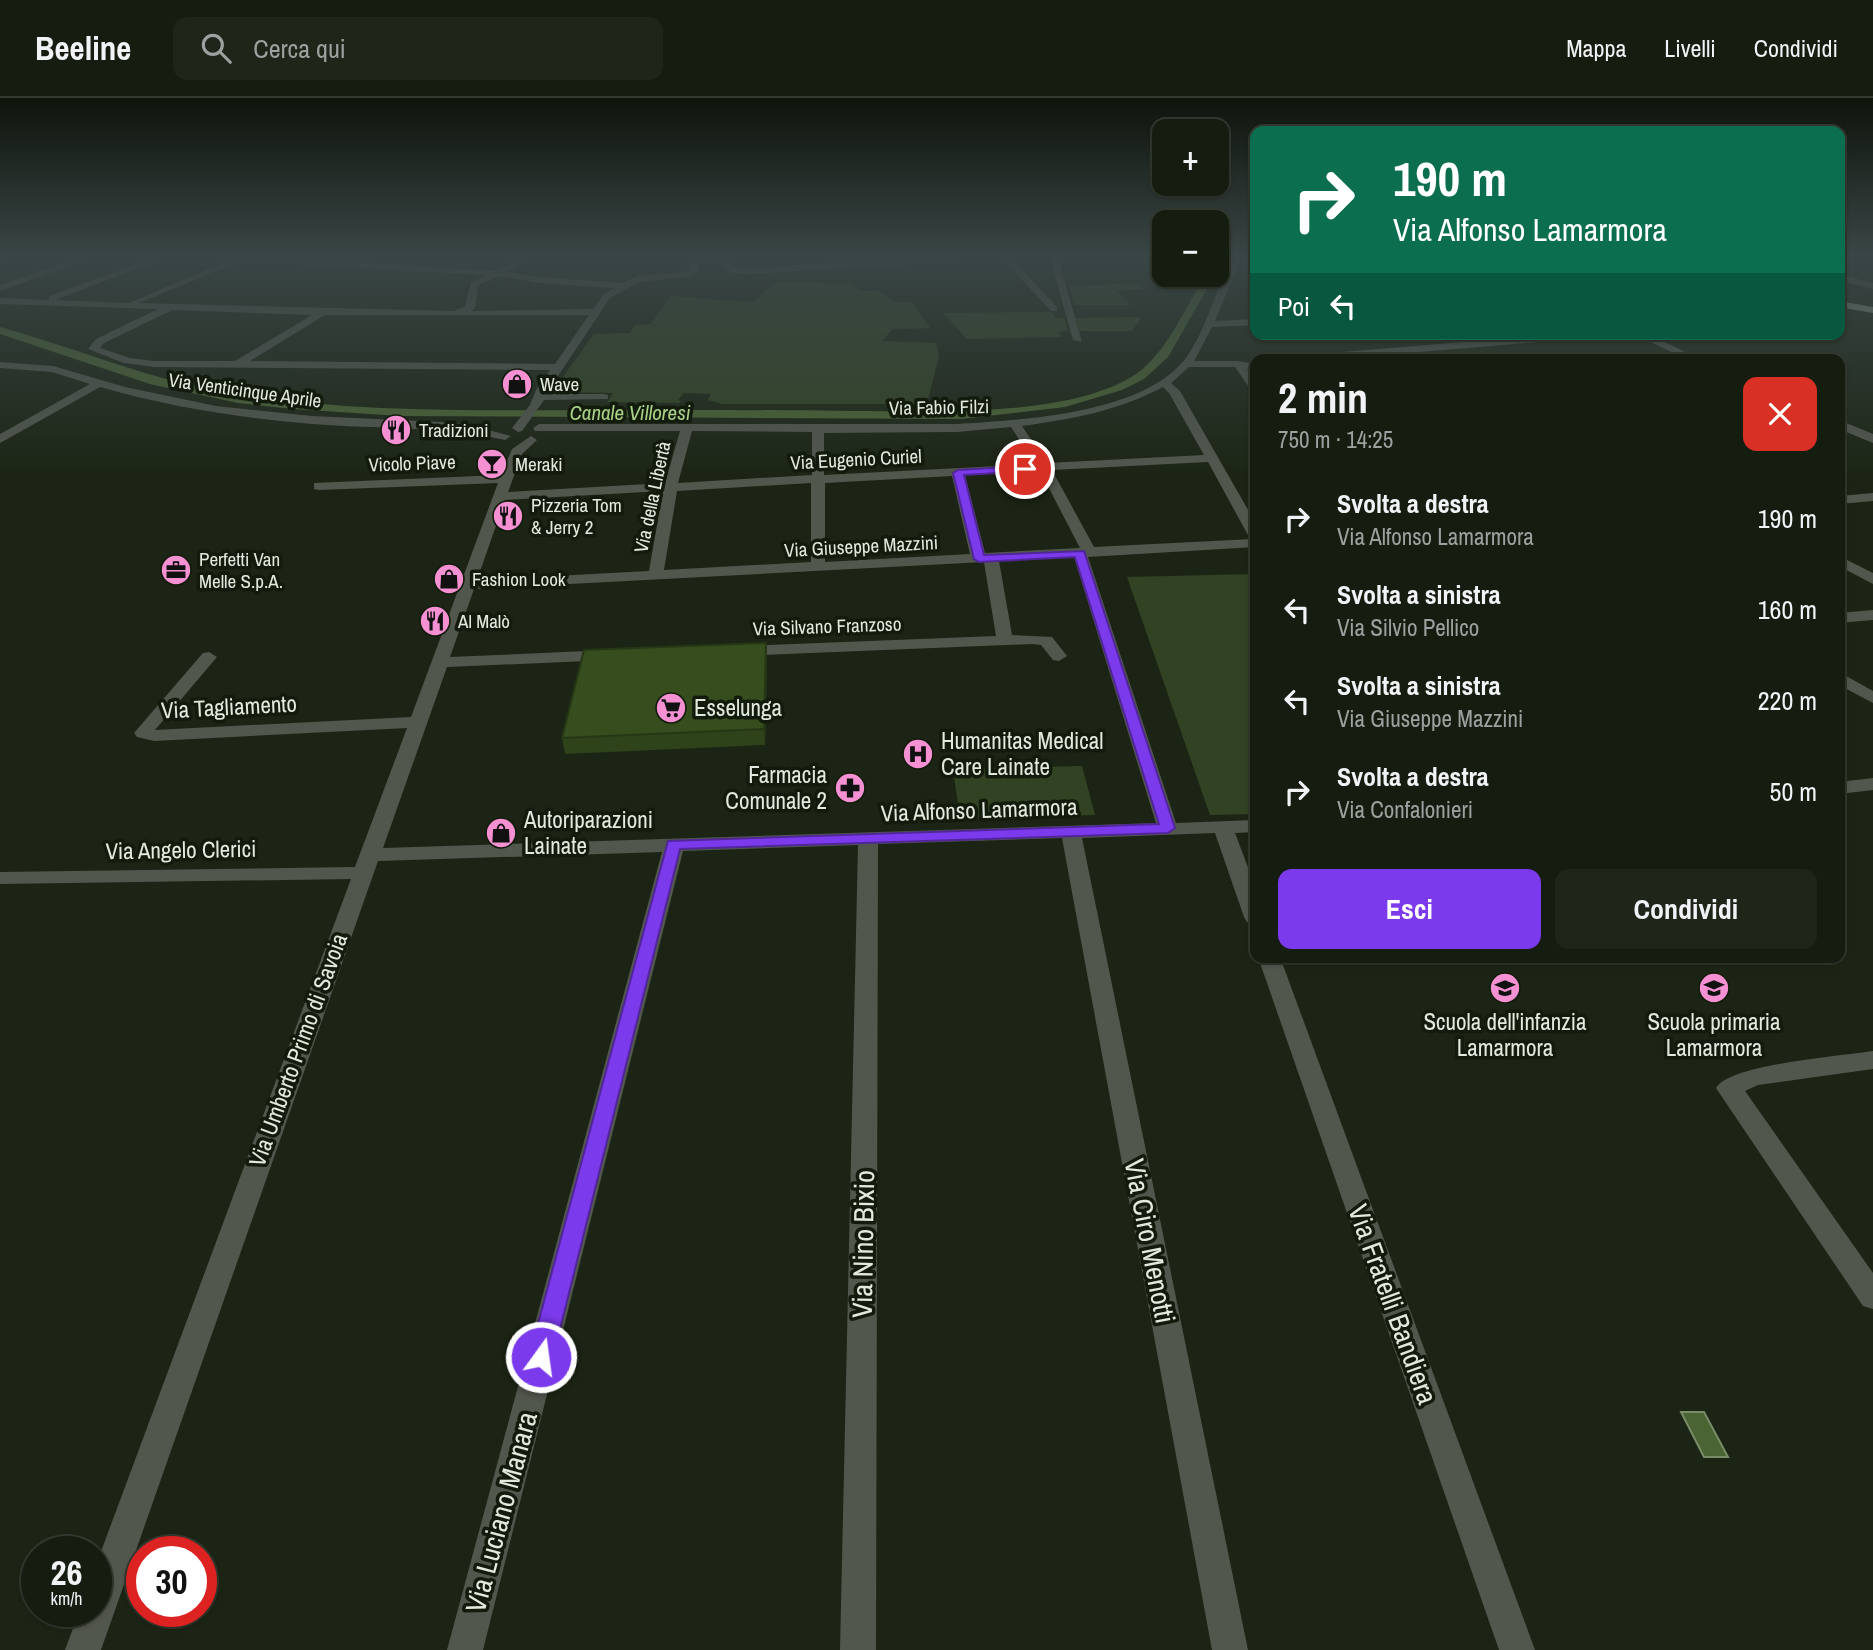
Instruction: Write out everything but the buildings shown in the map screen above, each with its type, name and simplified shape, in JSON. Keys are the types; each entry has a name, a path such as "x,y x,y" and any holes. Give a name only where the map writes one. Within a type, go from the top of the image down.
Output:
{"street":[{"path":"122,330 100,341 93,349 136,363 558,367"},
{"path":"235,366 295,330"},
{"name":"Via Umberto Primo di Savoia","path":"83,1650 365,864 469,585 506,479 514,435 584,330"},
{"path":"1074,330 1078,340"},
{"name":"Via Fabio Filzi","path":"542,431 687,426 959,427 1014,423 1107,407 1137,397 1164,383 1189,361 1204,330"},
{"path":"1438,340 1463,354"},
{"path":"1354,354 1524,340"},
{"path":"1652,340 1684,354"},
{"path":"1189,361 1250,365"},
{"path":"1238,364 1250,381"},
{"name":"Via Venticinque Aprile","path":"0,365 29,365 60,370 99,383 172,401 254,414 312,420 462,427 514,435 542,431"},
{"path":"0,380 29,365"},
{"path":"0,439 99,383"},
{"path":"1164,383 1171,386 1250,526"},
{"path":"538,401 604,397"},
{"path":"1014,423 1044,468 1085,553 1168,828"},
{"name":"Via della Libertà","path":"656,575 671,488 687,426"},
{"path":"818,427 818,568"},
{"path":"1845,427 1873,439"},
{"path":"514,435 531,440 542,431"},
{"name":"Via Eugenio Curiel","path":"500,496 1214,458"},
{"path":"958,473 985,558 1005,639"},
{"name":"Vicolo Piave","path":"319,486 506,479"},
{"path":"1845,499 1873,497"},
{"name":"Via Giuseppe Mazzini","path":"469,585 1250,542"},
{"path":"1845,563 1873,579"},
{"path":"1845,617 1873,615"},
{"name":"Via Silvano Franzoso","path":"720,651 998,642 1005,639 1046,640 1052,644 1059,656"},
{"path":"441,662 626,655"},
{"name":"Via Tagliamento","path":"209,657 144,733 154,736 418,722"},
{"path":"1845,681 1873,698"},
{"path":"1845,787 1873,784"},
{"name":"Via Alfonso Lamarmora","path":"365,864 674,845 1250,826"},
{"path":"1223,827 1250,902"},
{"name":"Via Ciro Menotti","path":"1071,831 1230,1650"},
{"name":"Via Nino Bixio","path":"858,1650 868,838"},
{"name":"Via Luciano Manara","path":"465,1650 674,845"},
{"name":"Via Angelo Clerici","path":"0,878 365,864"},
{"name":"Via Fratelli Bandiera","path":"1271,963 1517,1650"},
{"path":"1873,1060 1754,1077 1729,1088 1873,1297"}],"shaded area":[{"path":"632,330 892,330 882,341 936,343 939,356 927,404 722,404 708,400 711,394 684,393 678,400 681,401 679,403 607,402 613,393 552,392 594,334 630,333"},
{"path":"959,330 1068,331 1059,332 1062,337 967,339"},
{"path":"1250,574 1250,814 1210,815 1127,577"},
{"path":"1082,766 1095,815 960,818 953,769"},
{"path":"1681,1412 1704,1412 1728,1457 1704,1457"}],"waterway":[{"name":"Canale Villoresi","path":"1,330 154,381 238,399 293,405 400,412 961,415 1037,408 1118,388 1140,377 1157,363 1177,330"}],"place":[{"name":"Wave","path":"517,384"},
{"name":"Tradizioni","path":"396,430"},
{"name":"Meraki","path":"492,464"},
{"name":"Pizzeria Tom & Jerry 2","path":"508,516"},
{"name":"Perfetti Van Melle S.p.A.","path":"176,570"},
{"name":"Fashion Look","path":"449,579"},
{"name":"Al Malò","path":"435,621"},
{"name":"Esselunga","path":"671,708"},
{"name":"Humanitas Medical Care Lainate","path":"918,754"},
{"name":"Farmacia Comunale 2","path":"850,788"},
{"name":"Autoriparazioni Lainate","path":"501,833"},
{"name":"Scuola dell'infanzia Lamarmora","path":"1505,988"},
{"name":"Scuola primaria Lamarmora","path":"1714,988"}],"route":[{"path":"541,1357 674,845 1168,828 1080,554 979,559 958,473 1025,469"}]}
